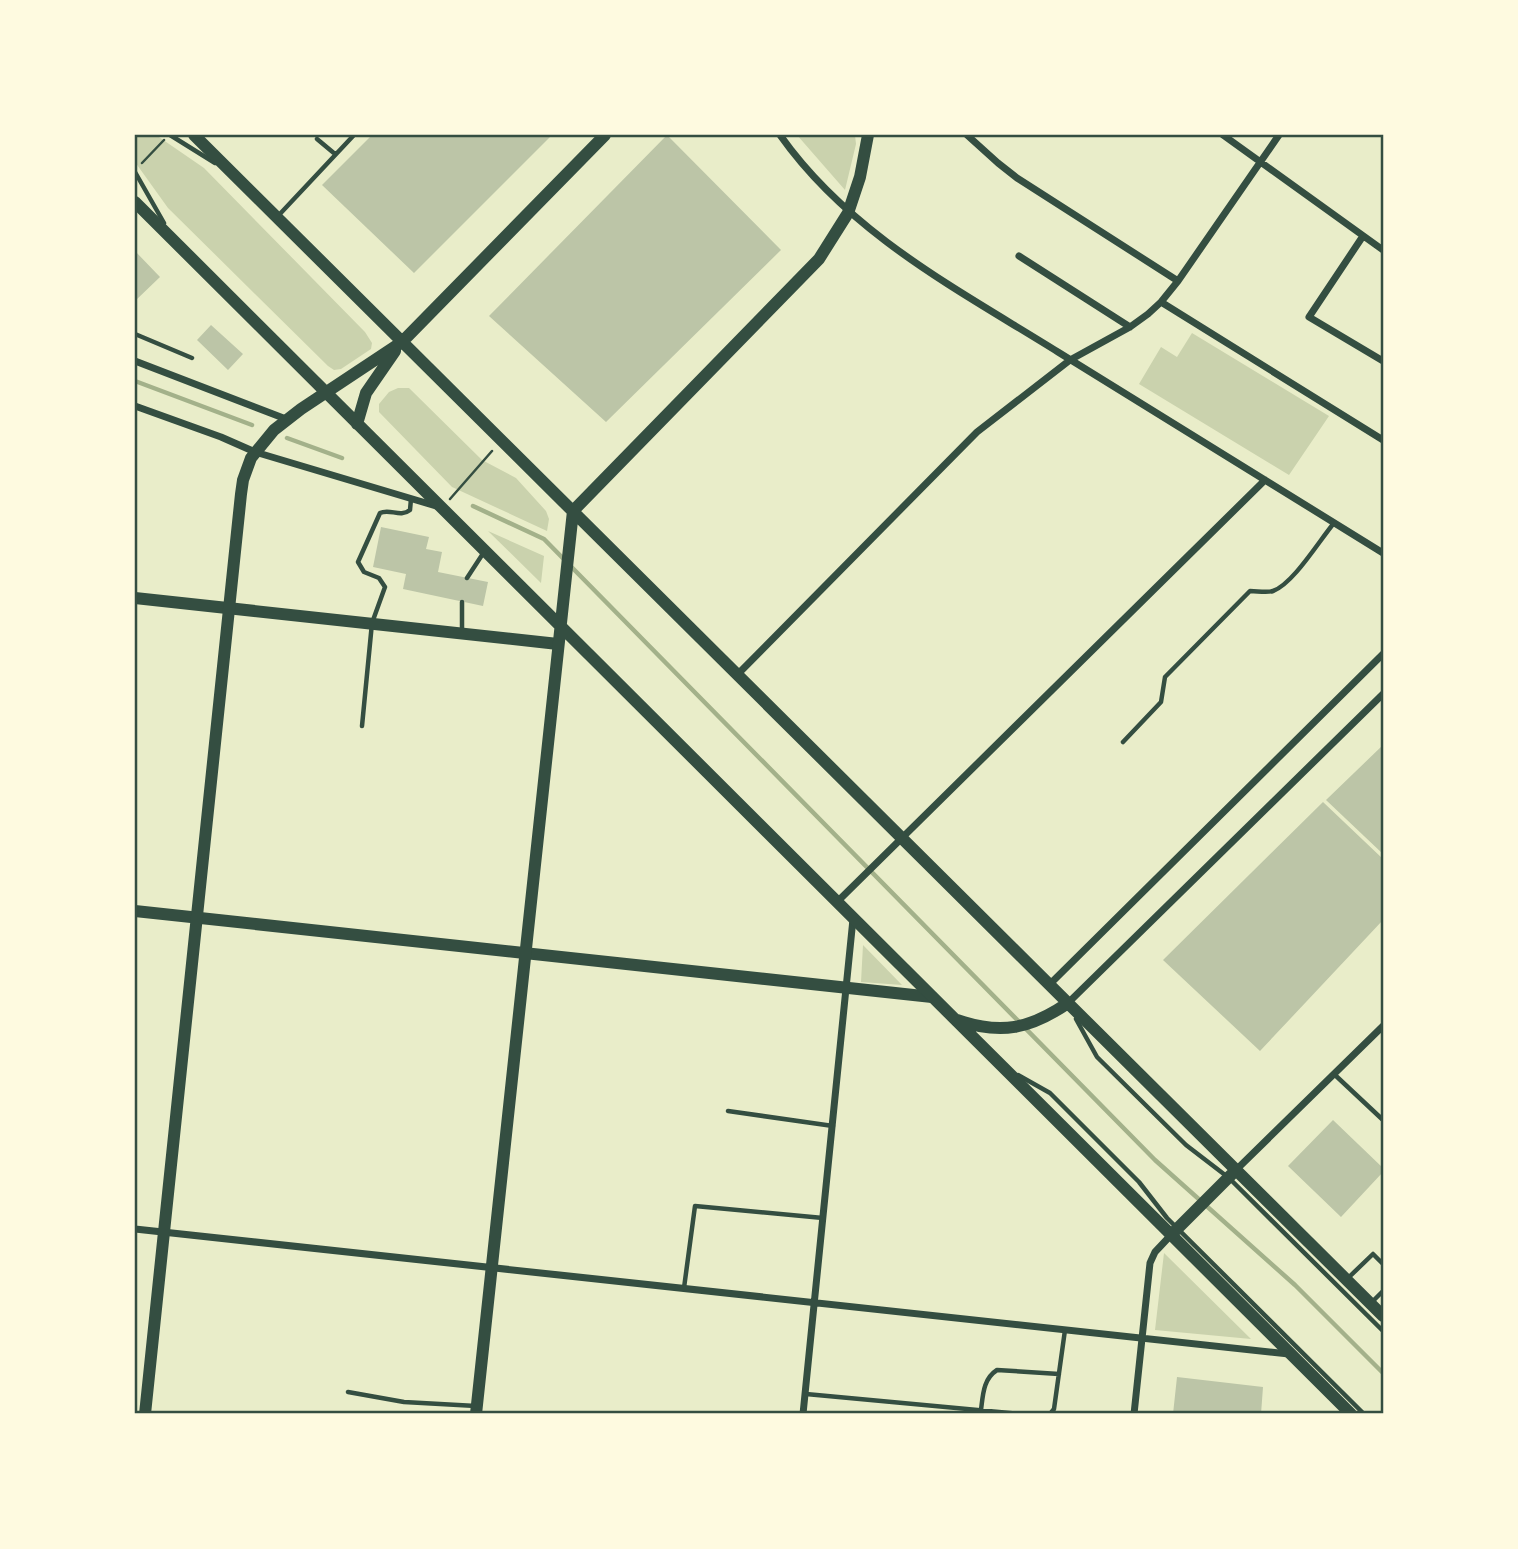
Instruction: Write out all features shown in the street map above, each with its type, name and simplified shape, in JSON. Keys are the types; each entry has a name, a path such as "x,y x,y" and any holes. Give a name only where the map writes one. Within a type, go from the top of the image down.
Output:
{"main road":[{"path":"194,135 1050,984 1063,1006 1230,1177 1346,1279 1383,1316"},
{"path":"357,424 366,393 402,342 605,135"},
{"path":"477,1410 573,512 819,259 848,213 860,177 866,138"},
{"path":"135,202 1002,1067 1177,1229 1290,1354 1351,1414"},
{"path":"145,1414 243,480 255,452 286,419 402,342"},
{"path":"135,598 558,644"},
{"path":"135,911 932,996"},
{"path":"954,1019 977,1027 1006,1030 1034,1023 1063,1006"},
{"path":"1177,1229 1230,1177"}],"street":[{"path":"780,135 811,174 848,213 928,271 1383,553"},
{"path":"967,135 1017,178 1178,281"},
{"path":"1223,135 1383,250"},
{"path":"737,675 977,432 1070,360 1130,327 1161,302 1279,135"},
{"path":"1363,236 1309,317 1383,361"},
{"path":"1019,256 1130,327"},
{"path":"1161,302 1383,440"},
{"path":"135,361 286,419"},
{"path":"135,406 255,452 442,509"},
{"path":"837,902 1265,480"},
{"path":"1050,984 1383,654"},
{"path":"1063,1006 1383,694"},
{"path":"803,1414 853,919"},
{"path":"1230,1177 1383,1026"},
{"path":"135,1229 1290,1354"},
{"path":"1134,1414 1152,1257 1177,1229"}],"lane":[{"path":"170,135 234,174"},
{"path":"276,217 354,135"},
{"path":"317,139 335,154"},
{"path":"135,172 174,242"},
{"path":"135,334 192,358"},
{"path":"362,726 372,624 385,587 379,578 364,572 358,562 380,513 406,513 410,510 411,498"},
{"path":"1123,742 1161,702 1166,677 1250,591 1272,591 1295,576 1309,553 1334,523"},
{"path":"467,578 485,551"},
{"path":"462,602 462,633"},
{"path":"1334,1074 1383,1120"},
{"path":"728,1111 834,1126"},
{"path":"1230,1177 1383,1331"},
{"path":"684,1288 695,1206 824,1218"},
{"path":"1177,1229 1364,1414"},
{"path":"1346,1279 1373,1254 1383,1264"},
{"path":"1371,1303 1383,1291"},
{"path":"1050,1414 1054,1409 1065,1329"},
{"path":"981,1410 986,1381 997,1370 1059,1374"},
{"path":"348,1392 404,1402 477,1410"},
{"path":"806,1394 1020,1414"}],"path":[{"path":"135,172 170,135"},
{"path":"442,509 500,440"}],"green space":[{"path":"135,135 156,135 204,168 365,332 372,343 371,349 341,369 334,370 328,366 168,208 135,162"},
{"path":"797,135 855,135 856,144 845,190"},
{"path":"1192,333 1329,416 1289,475 1139,384 1161,347 1177,357"},
{"path":"398,388 409,388 482,460 516,478 546,511 549,519 547,531 452,487 379,412 379,404 389,392"},
{"path":"488,531 544,556 541,583"},
{"path":"863,945 902,985 861,982"},
{"path":"1164,1253 1251,1339 1155,1330"}],"building":[{"path":"372,135 552,135 414,273 322,185"},
{"path":"667,135 781,250 606,422 489,316"},
{"path":"135,251 160,277 135,301"},
{"path":"211,325 243,354 228,370 197,340"},
{"path":"381,527 429,537 426,549 442,552 438,572 488,582 483,606 403,589 406,574 373,567"},
{"path":"1383,745 1383,854 1326,800"},
{"path":"1323,802 1383,859 1383,920 1260,1051 1163,960"},
{"path":"1333,1120 1383,1168 1383,1172 1341,1217 1288,1166"},
{"path":"1177,1377 1263,1387 1261,1414 1173,1414"}],"waterway":[{"path":"135,381 252,425"},
{"path":"287,438 342,458"},
{"path":"473,506 544,539 1155,1160 1295,1285 1383,1373"}]}
